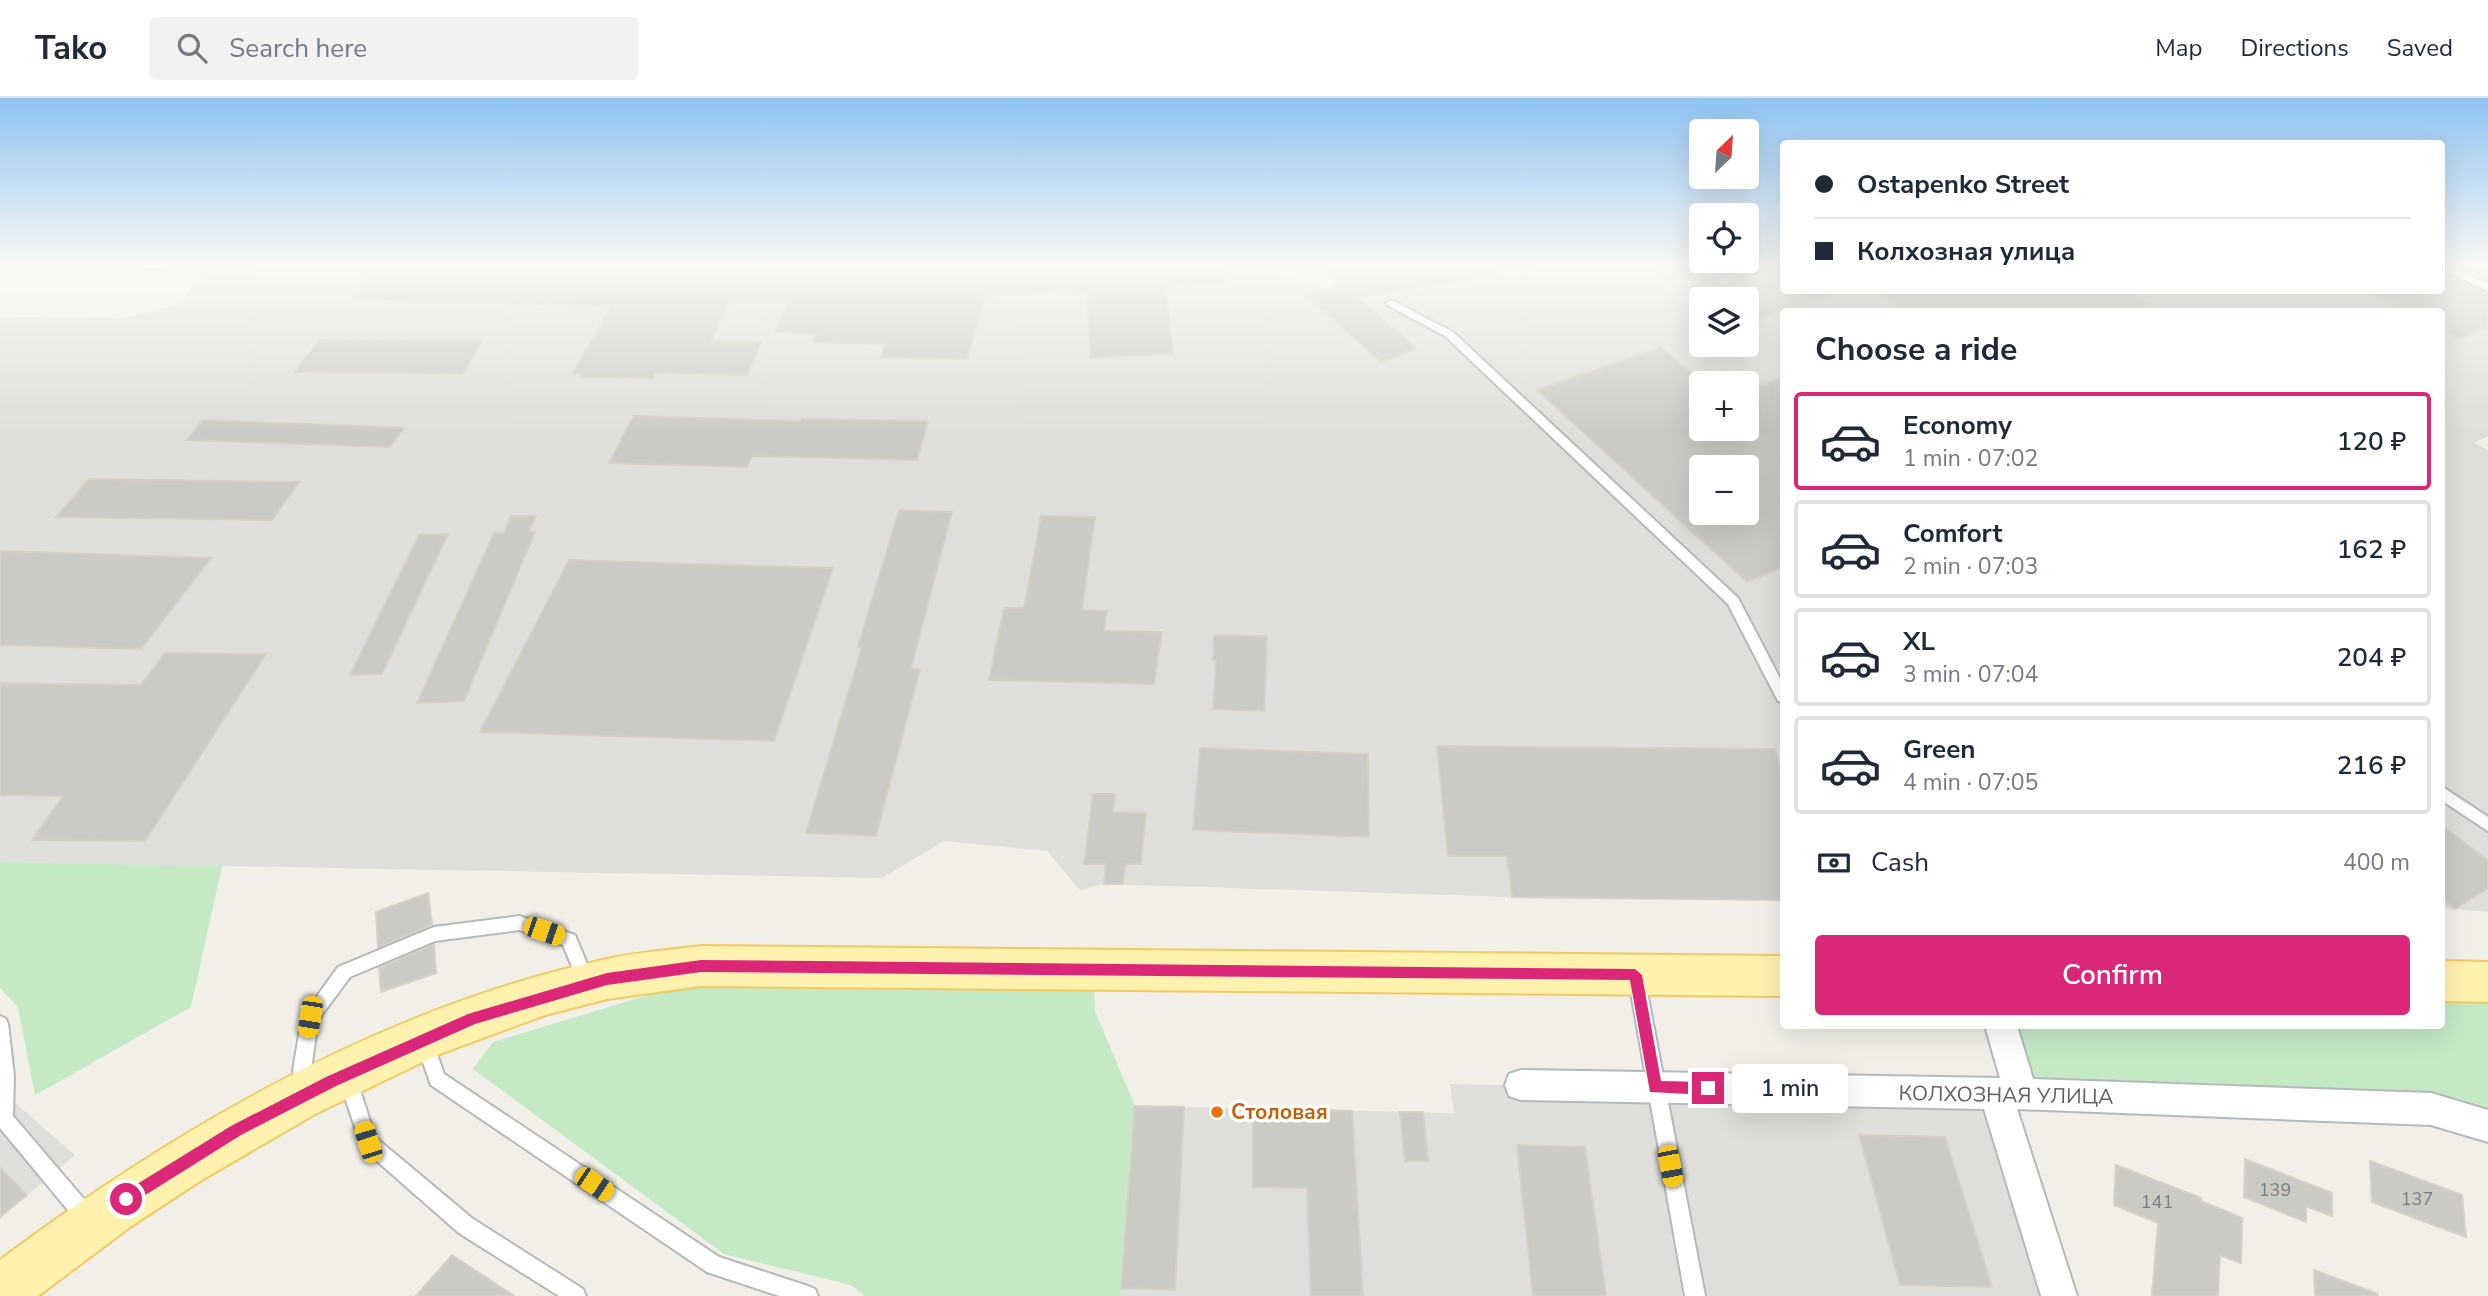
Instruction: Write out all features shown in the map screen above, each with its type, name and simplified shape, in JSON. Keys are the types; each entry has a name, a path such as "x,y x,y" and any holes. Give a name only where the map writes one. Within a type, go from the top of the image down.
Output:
{"main road":[{"path":"0,1292 126,1199 236,1130 346,1074 473,1018 607,979 701,966 1780,976"},
{"path":"2445,981 2488,982"}],"street":[{"path":"2001,1029 2009,1094 2059,1296"},
{"name":"КОЛХОЗНАЯ УЛИЦА","path":"1521,1085 2009,1094 2431,1109 2488,1126"}],"lane":[{"path":"1425,321 1449,334 1733,601 1780,691"},
{"path":"2445,795 2488,825"},
{"path":"305,1095 302,1070 310,1017 344,972 434,934 519,923 569,940 588,985"},
{"path":"1635,975 1695,1296"},
{"path":"0,1024 5,1076 4,1119 92,1224"},
{"path":"424,1040 437,1079 714,1265 808,1296"},
{"path":"346,1074 368,1142 466,1226 576,1296"}],"shaded area":[{"path":"0,321 1689,321 1689,357 1759,357 1759,321 1780,321 1780,900 1512,897 1104,884 1080,890 1047,851 944,841 882,878 0,862"},
{"path":"2445,321 2488,321 2488,436 2474,443 2488,450 2488,912 2445,908"},
{"path":"1450,1084 1996,1094 2059,1296 1121,1296 1135,1106 1454,1113"},
{"path":"0,1090 75,1155 0,1218"}],"green space":[{"path":"0,862 222,866 191,1007 35,1095 18,1007 0,988"},
{"path":"708,977 1094,982 1095,1011 1135,1106 1121,1296 865,1296 851,1285 724,1254 473,1069 493,1042"},
{"path":"2445,981 2488,982 2488,1126 2021,1094 2002,1029 2445,1029"}],"building":[{"path":"603,321 720,321 711,341 761,342 747,375 655,373 653,378 580,377 582,374 573,374"},
{"path":"780,321 978,321 967,359 881,357 885,344 813,342 817,334 775,332"},
{"path":"1089,321 1169,321 1173,353 1091,358"},
{"path":"1335,321 1385,321 1416,348 1381,362"},
{"path":"2445,321 2488,321 2488,326 2460,339 2445,332"},
{"path":"320,340 482,341 462,374 295,372"},
{"path":"1661,348 1689,371 1689,441 1759,441 1759,386 1780,378 1780,568 1747,582 1537,390"},
{"path":"634,416 801,421 928,421 917,460 752,456 747,467 609,463"},
{"path":"203,420 404,428 389,447 187,440"},
{"path":"89,479 299,482 272,520 56,517"},
{"path":"899,510 952,512 911,668 920,669 876,836 806,833 862,647 858,647"},
{"path":"511,516 536,516 529,532 535,532 464,701 417,703 494,533 504,533"},
{"path":"1041,516 1095,517 1082,610 1107,611 1104,631 1162,632 1154,684 989,680 1004,608 1024,608"},
{"path":"448,534 382,674 350,675 419,535"},
{"path":"0,551 211,558 141,649 0,645"},
{"path":"569,560 833,568 774,741 480,732"},
{"path":"1214,635 1267,636 1264,711 1213,709 1216,660 1213,660"},
{"path":"165,653 266,654 145,841 32,840 63,796 0,795 0,683 141,685"},
{"path":"1437,746 1775,749 1780,766 1780,900 1512,897 1507,856 1448,856"},
{"path":"1200,748 1368,754 1369,837 1193,830"},
{"path":"1093,794 1115,794 1113,812 1146,813 1141,864 1125,864 1123,884 1104,884 1106,864 1084,864"},
{"path":"2445,828 2488,860 2488,888 2455,909 2445,901"},
{"path":"428,893 432,925 378,948 376,912"},
{"path":"434,944 436,973 381,992 379,968"},
{"path":"1135,1106 1184,1107 1175,1290 1121,1288"},
{"path":"1253,1108 1352,1111 1363,1296 1311,1296 1307,1188 1253,1187"},
{"path":"1400,1112 1423,1112 1428,1161 1405,1161"},
{"path":"1859,1135 1945,1137 1992,1287 1900,1285"},
{"path":"1517,1145 1585,1147 1606,1296 1533,1296"},
{"path":"2245,1159 2332,1193 2332,1216 2306,1206 2306,1222 2244,1197"},
{"path":"2370,1161 2462,1195 2466,1237 2372,1202"},
{"path":"2116,1165 2201,1198 2201,1201 2242,1218 2241,1263 2220,1255 2218,1296 2152,1296 2158,1223 2114,1205"},
{"path":"0,1168 27,1195 0,1217"},
{"path":"452,1255 514,1296 416,1296"},
{"path":"2314,1270 2378,1294 2378,1296 2315,1296"}],"place":[{"name":"Столовая","path":"1217,1112"}],"route":[{"path":"126,1199 236,1130 331,1081 473,1018 607,979 701,966 1635,975 1655,1088 1708,1088"}]}
